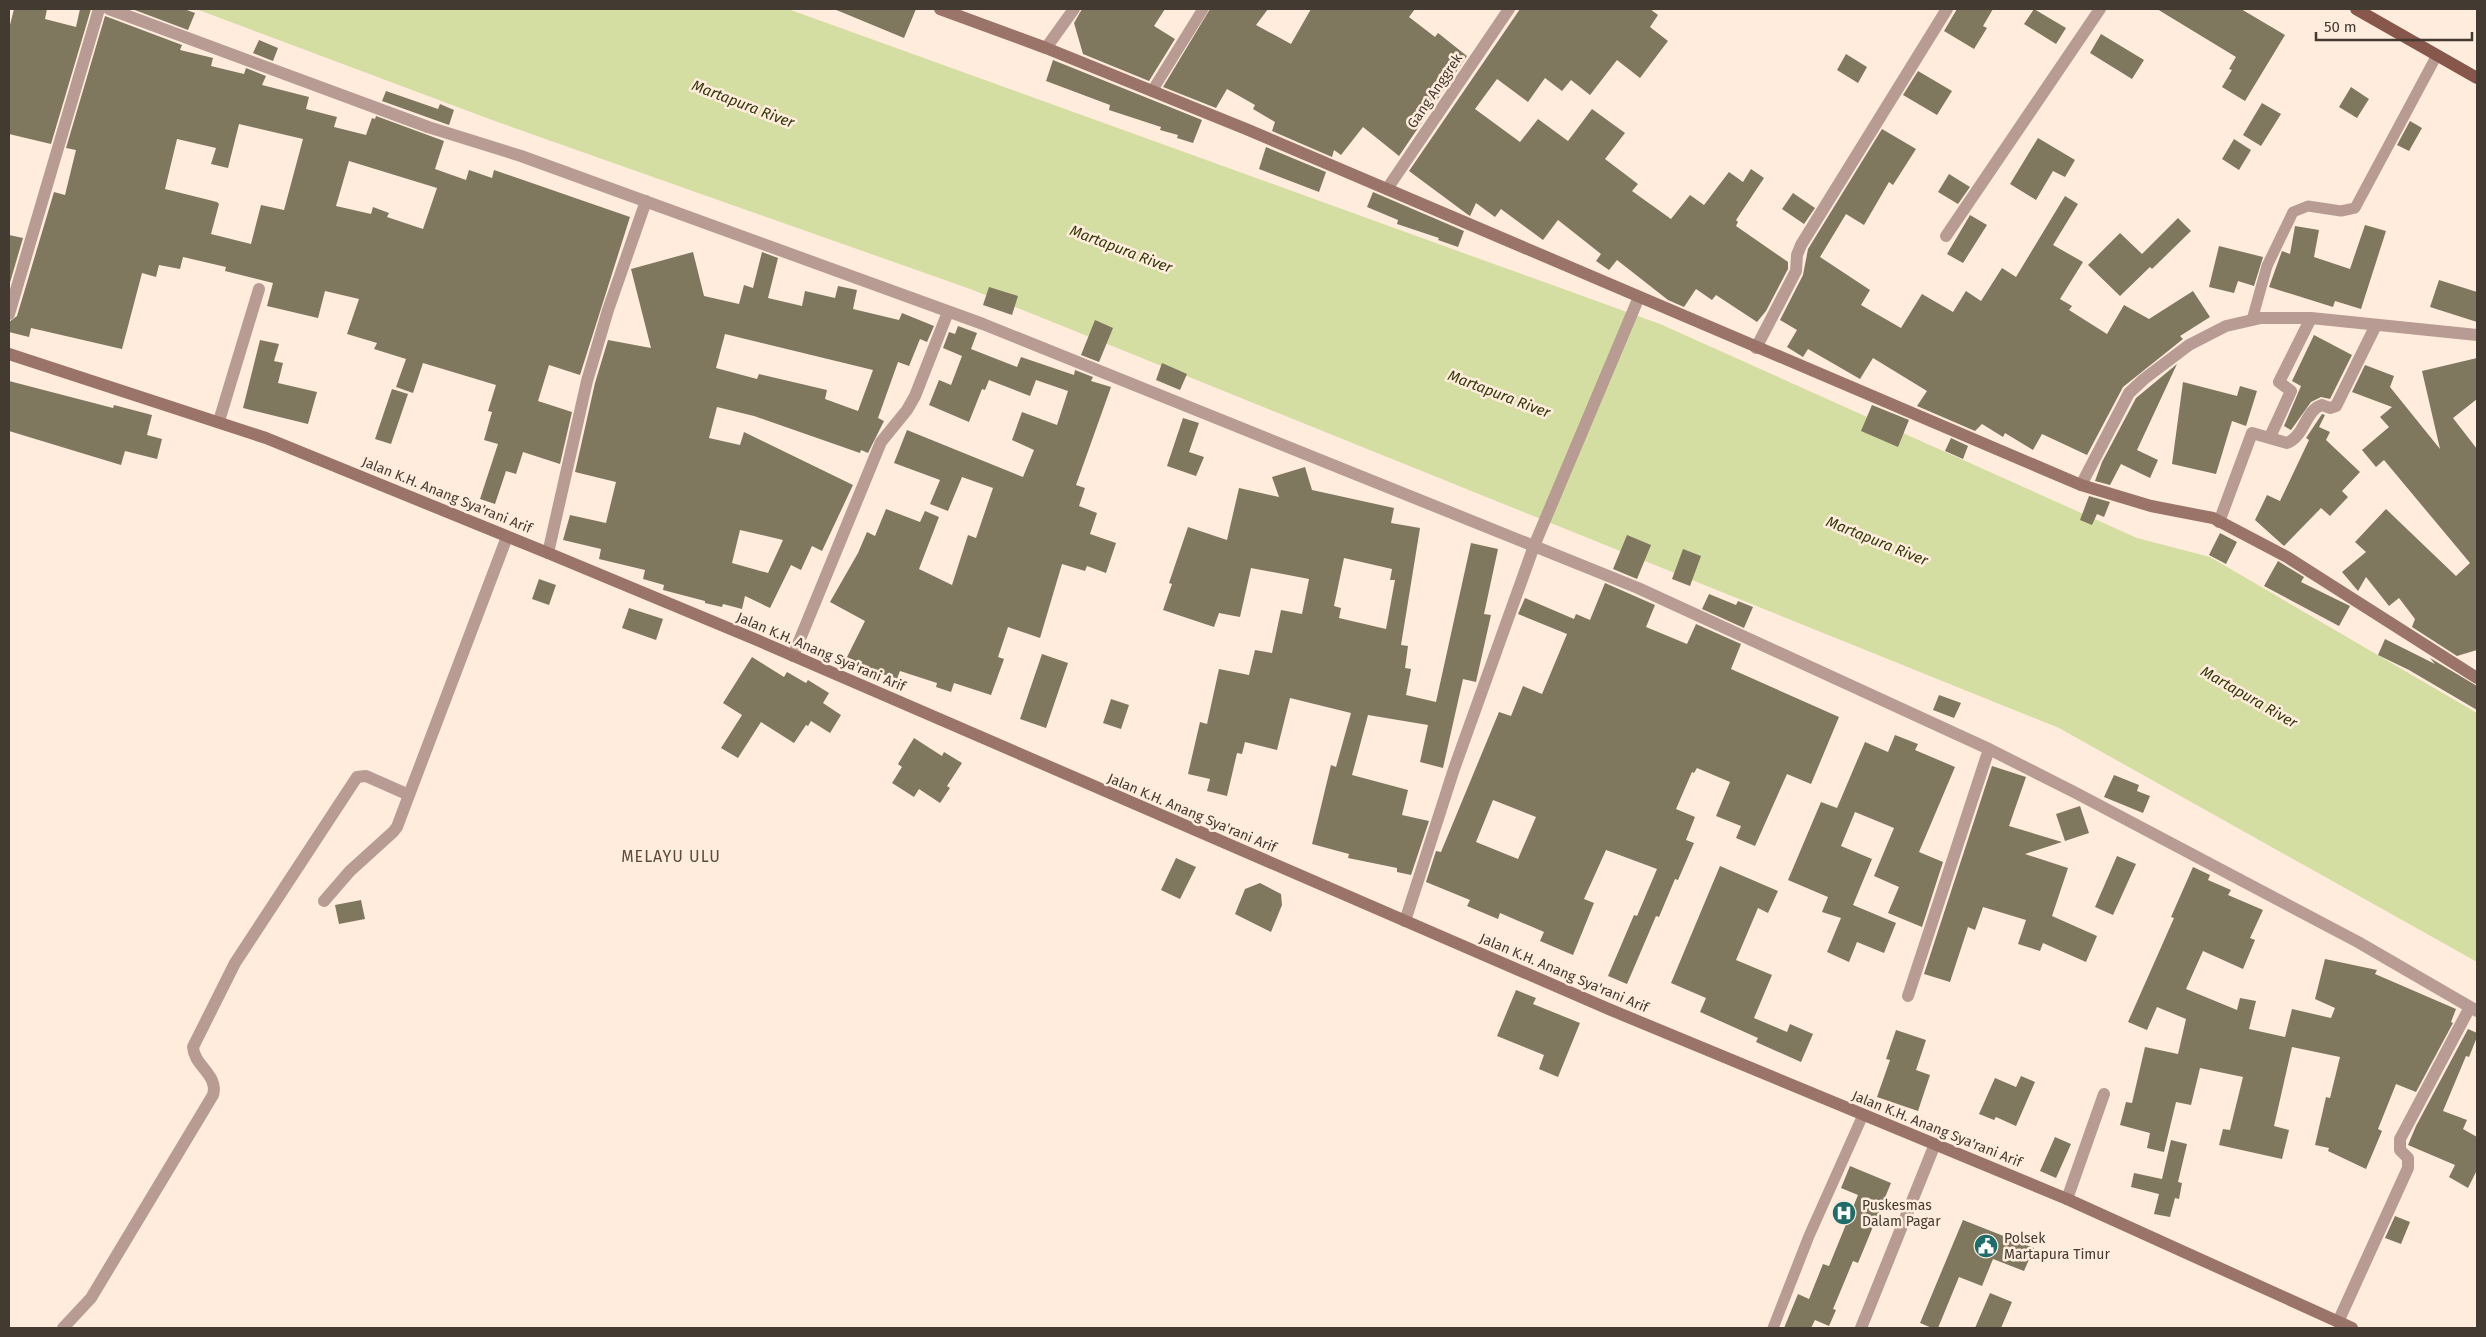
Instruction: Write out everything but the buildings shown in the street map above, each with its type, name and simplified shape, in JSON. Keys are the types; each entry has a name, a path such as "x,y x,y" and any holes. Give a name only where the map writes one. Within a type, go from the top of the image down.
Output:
{"main road":[{"path":"2356,9 2477,78"}],"street":[{"path":"9,314 98,9"},
{"path":"109,9 428,127 521,156 948,312 1647,592 1988,749 2178,845 2358,942 2474,1009 2400,1139 2400,1150 2408,1158 2408,1168 2338,1322"},
{"path":"940,9 1046,48 1387,189 2081,485 2151,506 2216,520 2287,556 2477,678"},
{"path":"1046,48 1074,9"},
{"name":"Gang Anggrek","path":"1387,189 1508,9"},
{"path":"1756,348 1796,271 1797,255 1800,246 1947,9"},
{"path":"1946,236 2100,9"},
{"path":"548,553 586,381 608,310 646,201"},
{"path":"219,421 259,288"},
{"path":"1405,921 1454,769 1534,546 1639,297"},
{"path":"793,656 881,442 907,410 948,312"},
{"path":"2081,485 2129,393 2144,378 2204,337 2226,326 2261,318 2311,318 2477,336"},
{"path":"2270,437 2291,391 2279,382 2311,318"},
{"path":"2216,520 2252,433 2287,442 2292,441 2296,438 2315,408 2322,405 2330,408 2336,406 2376,325"},
{"name":"Jalan K.H. Anang Sya'rani Arif","path":"9,354 219,421 266,438 548,553 793,656 1611,1010 2067,1198 2352,1328"},
{"path":"324,901 350,871 397,827 507,537"},
{"path":"1908,996 1988,749"},
{"path":"62,1328 91,1298 212,1095 213,1083 199,1065 193,1048 235,963 357,777 366,776 409,795"},
{"path":"2067,1198 2104,1094"},
{"path":"1861,1328 1935,1144"}],"lane":[{"path":"1152,91 1203,9"},
{"path":"2252,320 2267,266 2293,212 2308,206 2342,211 2355,208 2437,56"},
{"path":"1772,1328 1809,1236 1863,1115"}],"water":[{"name":"Martapura River","path":"196,9 788,9 1660,324 2137,538 2210,557 2477,713 2477,962 2059,728 973,290 492,120"}],"place":[{"name":"Puskesmas Dalam Pagar","path":"1844,1213"},
{"name":"Polsek Martapura Timur","path":"1986,1246"}],"district":[{"name":"MELAYU ULU","path":"671,856"}]}
